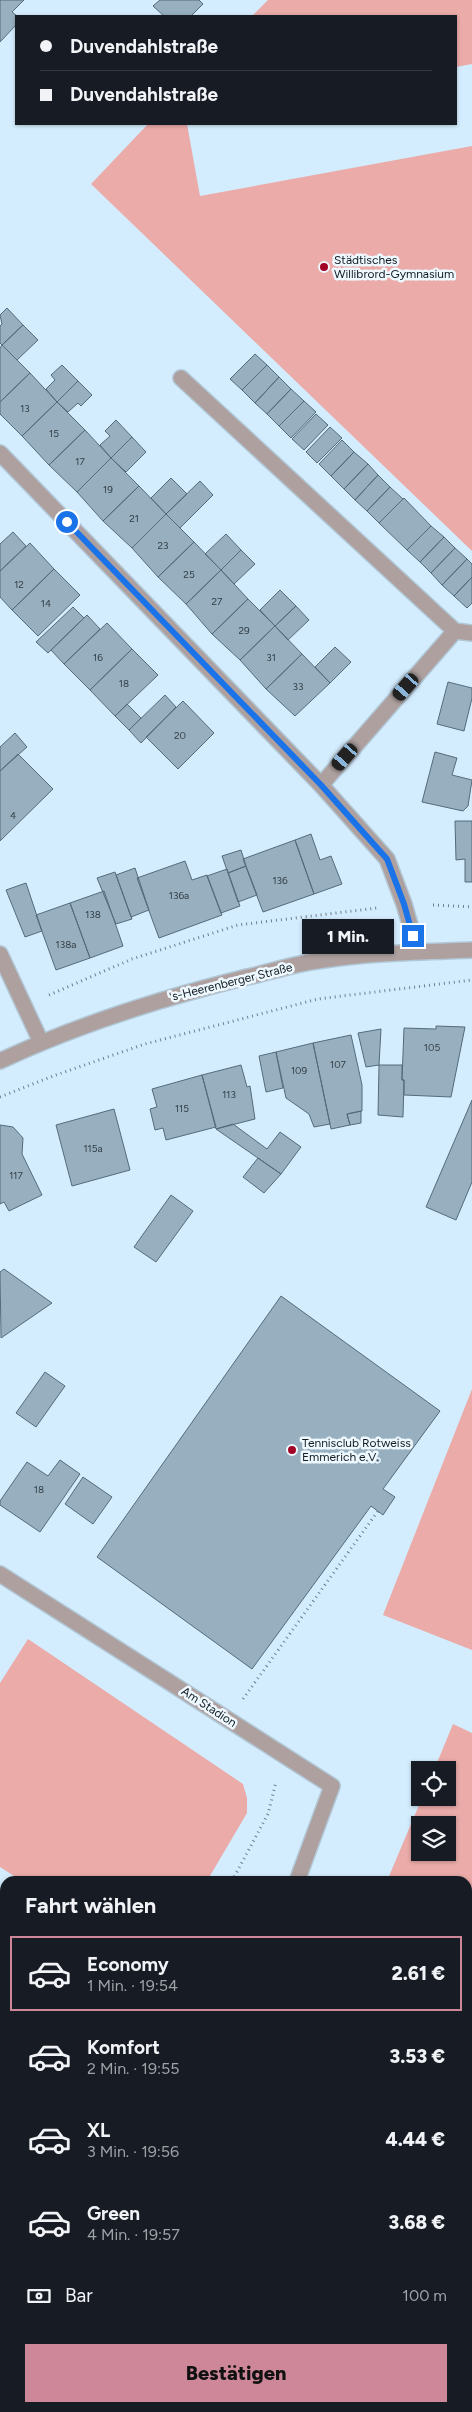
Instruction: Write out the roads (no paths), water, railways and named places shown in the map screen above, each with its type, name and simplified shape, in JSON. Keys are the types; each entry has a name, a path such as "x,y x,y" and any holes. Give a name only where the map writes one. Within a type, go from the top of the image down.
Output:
{"street":[{"path":"181,378 455,631 472,633"},
{"path":"0,453 321,785 387,859 404,904 418,952"},
{"path":"321,785 455,631"},
{"name":"'s-Heerenberger Straße","path":"0,1062 41,1042 123,1012 316,961 418,952 472,950"},
{"path":"0,954 41,1042"},
{"name":"Am Stadion","path":"0,1574 332,1786 299,1876"}],"place":[{"name":"Städtisches Willibrord-Gymnasium","path":"324,267"},
{"name":"Tennisclub Rotweiss Emmerich e.V.","path":"292,1450"}]}
